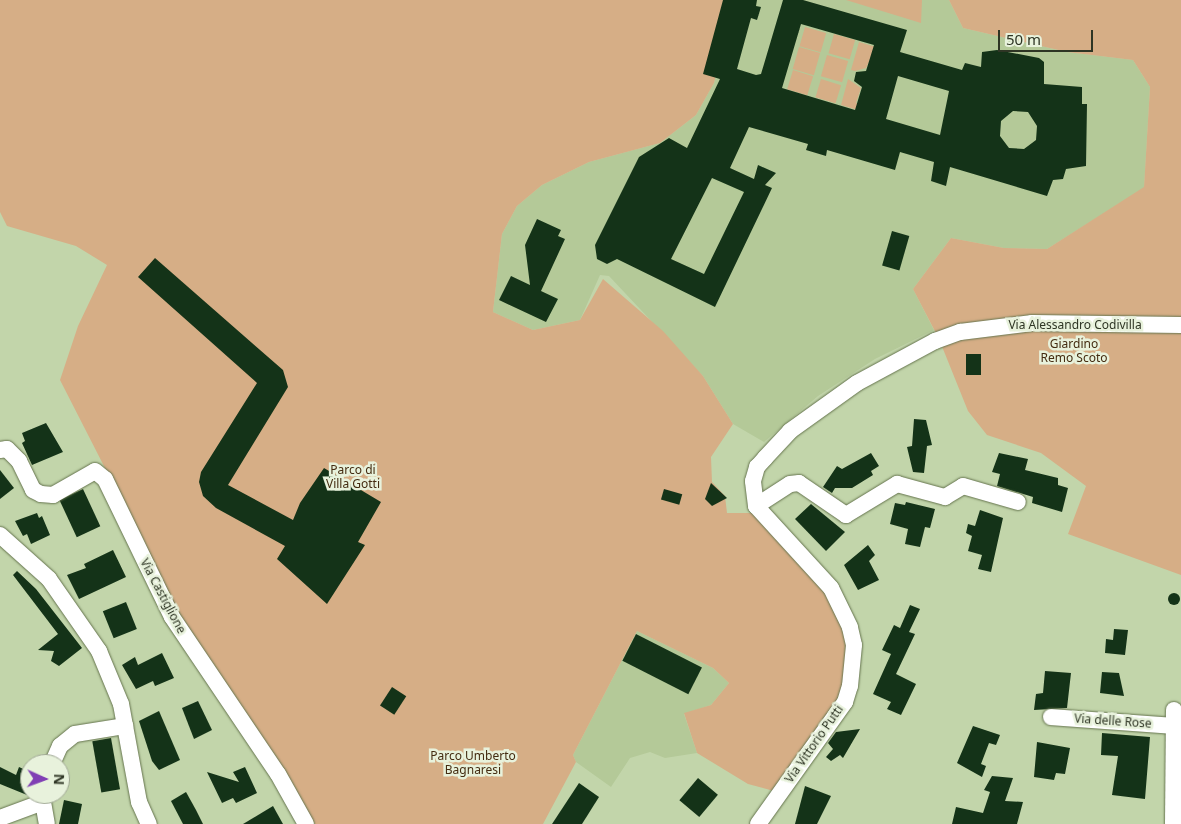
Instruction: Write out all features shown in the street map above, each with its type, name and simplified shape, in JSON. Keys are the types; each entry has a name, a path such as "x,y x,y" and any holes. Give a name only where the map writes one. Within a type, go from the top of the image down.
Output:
{"street":[{"name":"Via Alessandro Codivilla","path":"756,506 751,474 790,431 857,383 935,341 960,332 1008,324 1181,324"},
{"name":"Via Castiglione","path":"0,450 7,449 19,461 33,490 41,494 53,495 95,471 105,479 172,617 278,774 306,824"},
{"path":"756,506 790,484 798,483 846,515 898,484 945,496 963,486 1018,502"},
{"name":"Via Vittorio Putti","path":"756,506 831,588 850,627 854,645 850,686 844,702 758,824"},
{"path":"0,534 49,579 99,651 117,690 139,802 149,824"},
{"name":"Via delle Rose","path":"1051,717 1174,718 1177,775 1173,824"},
{"path":"56,754 60,746 75,734 125,726"},
{"path":"0,818 31,804"},
{"path":"45,804 47,824"}],"shaded area":[{"path":"727,0 949,0 963,28 1067,52 1133,60 1150,87 1144,188 1047,249 1004,248 951,238 913,289 934,330 875,359 818,396 764,442 733,424 703,376 609,276 600,275 580,320 533,330 493,312 502,234 517,206 542,185 589,162 660,143 696,115 714,83 728,28"},
{"path":"637,631 713,668 729,683 711,705 684,714 697,753 665,758 650,752 630,758 611,787 576,762 573,755"}],"green space":[{"name":"Parco di Villa Gotti","path":"0,0 727,0 728,28 714,83 696,115 660,143 589,162 542,185 517,206 502,234 493,312 533,330 580,320 603,279 663,331 703,376 733,424 711,457 712,482 725,496 727,513 763,513 849,620 855,680 781,793 748,784 697,753 684,713 711,705 729,683 713,668 637,631 573,755 576,762 543,824 315,824 178,611 60,380 78,326 107,265 76,246 7,226 0,212"},
{"path":"846,0 922,0 921,23"},
{"name":"Giardino Remo Scoto","path":"949,0 1181,0 1181,575 1068,534 1086,486 1041,453 987,435 968,411 939,339 913,289 951,238 1004,248 1047,249 1144,187 1150,87 1133,60 1067,52 963,28"},
{"path":"805,27 826,33 821,52 799,46"},
{"path":"834,34 855,40 850,59 828,53"},
{"path":"859,42 876,47 866,68 855,71 851,70"},
{"path":"799,47 820,53 814,75 793,69"},
{"path":"827,55 848,61 842,82 821,76"},
{"path":"793,70 813,76 807,95 787,89"},
{"path":"821,79 841,85 836,103 815,97"},
{"path":"848,79 861,88 856,103 860,104 858,110 841,105"}],"building":[{"path":"723,0 757,0 756,6 761,7 757,20 751,18 737,69 756,75 761,74 783,0 803,0 907,30 900,52 962,70 965,63 981,67 982,52 997,50 1039,58 1044,62 1044,84 1082,87 1082,104 1087,104 1086,166 1066,169 1063,179 1053,180 1047,196 950,167 946,186 931,181 934,162 900,152 895,170 827,150 826,156 806,150 808,144 749,127 730,168 754,179 758,165 776,173 765,185 772,188 715,307 617,259 607,264 597,259 595,245 639,157 669,138 687,148 720,79 703,74","holes":["801,24 874,45 866,71 856,72 854,81 862,87 855,110 782,88","898,76 949,91 940,135 886,119","1013,111 1028,112 1037,126 1036,140 1024,149 1009,148 1000,136 1001,121","712,178 744,192 704,274 671,259"]},
{"path":"537,219 561,230 558,236 565,239 541,291 558,299 546,322 499,300 511,276 530,285 525,245"},
{"path":"892,231 909,236 899,271 882,266"},
{"path":"155,258 283,370 288,387 228,485 293,520 300,503 324,468 381,502 358,542 365,545 327,604 277,559 285,546 216,508 203,496 199,482 201,472 257,383 138,277"},
{"path":"966,354 981,354 981,375 966,375"},
{"path":"914,419 926,420 932,445 927,446 924,473 913,472 907,447 912,446"},
{"path":"46,423 63,452 32,465 22,443 25,441 22,433"},
{"path":"871,453 879,466 871,471 873,475 852,488 835,488 832,493 823,487 837,466 842,469"},
{"path":"999,453 1028,459 1025,470 1058,478 1058,485 1068,488 1062,512 1032,503 1033,497 997,486 1000,474 992,472"},
{"path":"0,470 14,488 0,499"},
{"path":"711,483 727,498 712,506 705,499"},
{"path":"83,489 100,526 77,537 59,500"},
{"path":"664,489 682,494 679,505 661,500"},
{"path":"906,502 935,509 930,528 925,527 920,547 905,544 908,529 890,524 895,503 905,505"},
{"path":"811,504 845,532 826,551 795,519"},
{"path":"980,510 1003,518 991,572 978,569 982,555 968,551 972,536 966,533 968,524 975,526"},
{"path":"37,513 39,518 42,516 50,535 31,544 27,534 23,536 15,521"},
{"path":"868,545 875,555 869,561 879,580 858,590 844,565"},
{"path":"113,550 126,577 79,599 67,575 86,568 84,564"},
{"path":"17,571 36,589 82,648 59,666 51,661 54,651 38,650 58,634 13,575"},
{"path":"1172,593 1176,593 1180,599 1176,605 1172,605 1168,601 1168,597"},
{"path":"126,602 137,629 114,638 103,611"},
{"path":"910,605 920,609 909,632 915,634 896,674 916,684 901,715 887,709 891,702 873,694 891,654 882,650 894,625 900,628"},
{"path":"1114,629 1128,630 1125,655 1105,653 1106,639 1113,640"},
{"path":"636,634 702,668 688,694 622,661"},
{"path":"162,653 174,678 155,686 153,681 136,689 122,665 135,657 138,665"},
{"path":"1045,671 1071,673 1067,708 1034,710 1036,694 1043,693"},
{"path":"1102,672 1119,673 1124,696 1100,693"},
{"path":"392,687 406,696 394,715 380,705"},
{"path":"198,701 212,730 194,739 182,708"},
{"path":"159,711 180,760 159,770 152,761 139,721"},
{"path":"973,726 1000,735 996,745 989,743 981,764 986,766 982,777 957,763"},
{"path":"860,729 843,758 840,755 831,761 826,757 833,749 828,743 836,732"},
{"path":"1102,733 1150,737 1145,799 1112,795 1118,756 1101,755"},
{"path":"111,738 120,789 101,793 92,741"},
{"path":"1037,742 1070,748 1065,774 1056,773 1054,780 1034,777"},
{"path":"0,767 16,775 20,767 20,792 0,784"},
{"path":"245,767 257,793 236,803 233,798 222,803 207,772 239,782 233,772"},
{"path":"992,776 1013,778 1005,801 1023,802 1017,824 952,824 956,807 983,813 990,792 984,790"},
{"path":"698,778 718,795 699,817 679,800"},
{"path":"579,783 599,797 582,824 552,824"},
{"path":"805,786 831,796 817,824 795,824"},
{"path":"186,792 203,824 183,824 171,801"},
{"path":"70,801 82,804 78,824 59,824 63,804 70,804"},
{"path":"273,806 283,824 243,824"}],"park label":[{"name":"Parco Umberto Bagnaresi","path":"473,763"}]}
